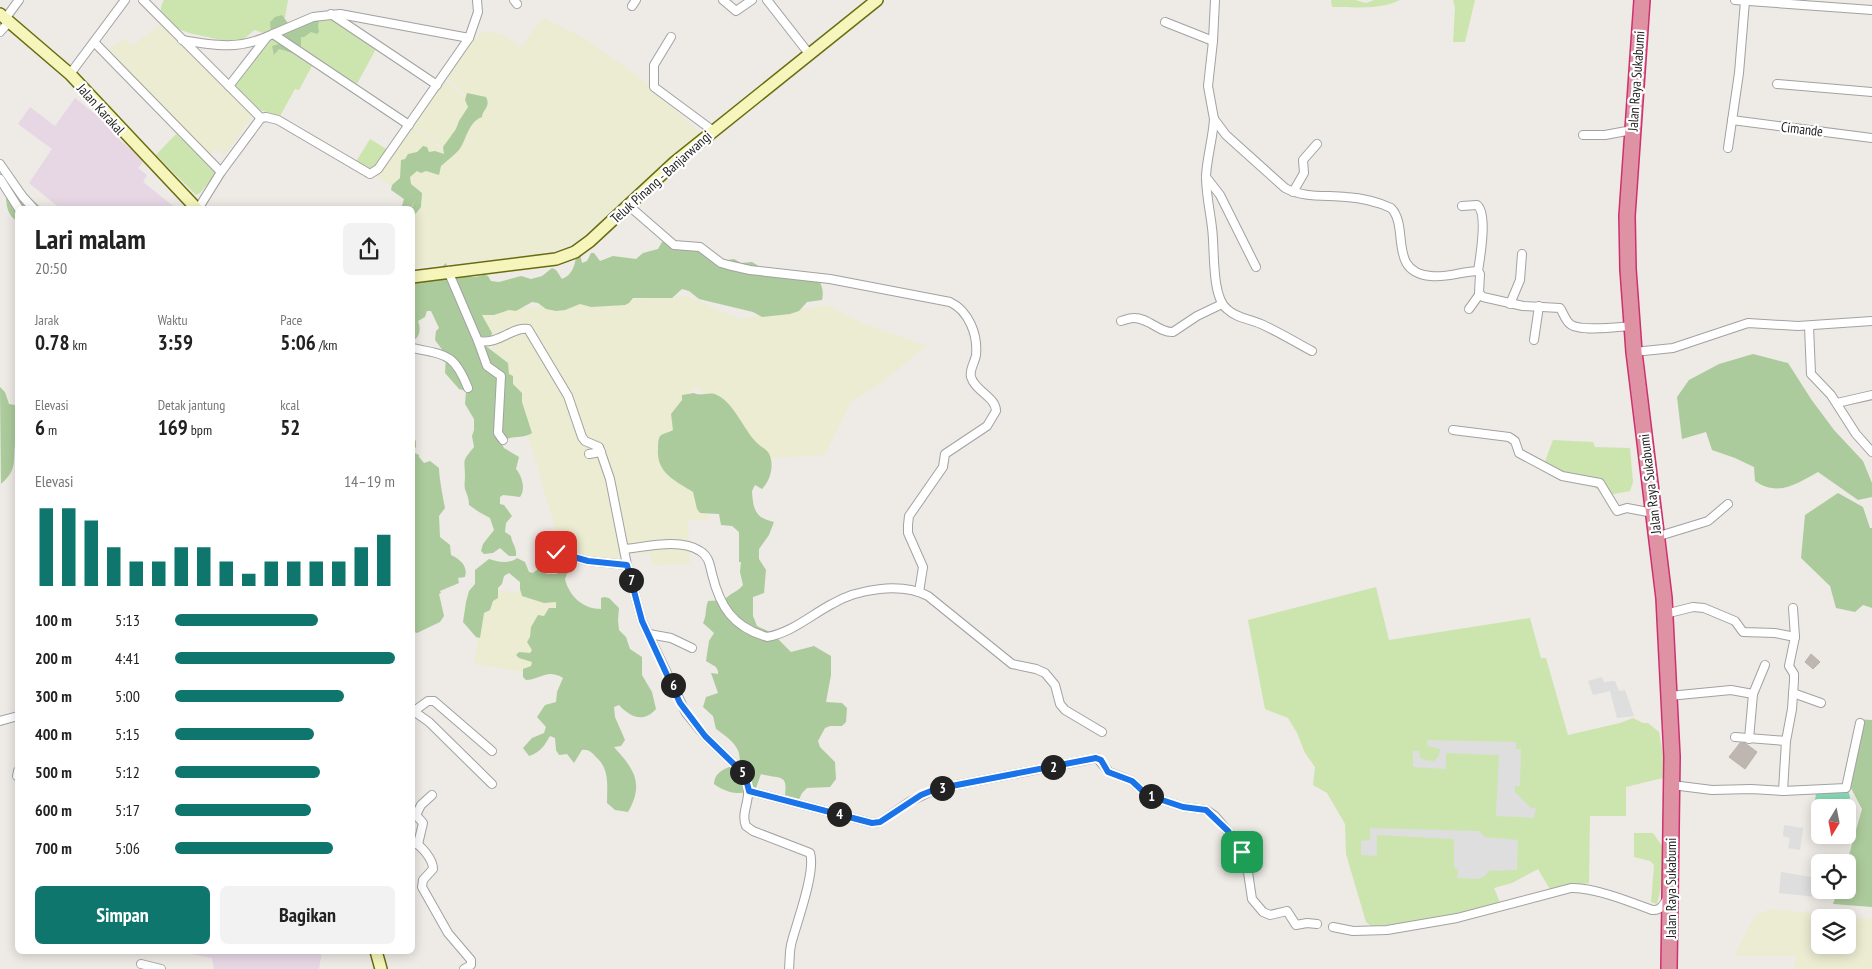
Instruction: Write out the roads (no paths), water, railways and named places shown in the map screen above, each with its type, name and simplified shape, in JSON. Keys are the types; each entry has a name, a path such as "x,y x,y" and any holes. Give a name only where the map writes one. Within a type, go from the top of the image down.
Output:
{"highway":[{"name":"Jalan Raya Sukabumi","path":"1642,0 1627,216 1634,352 1665,614 1672,747 1669,969"}],"main road":[{"name":"Teluk Pinang - Banjarwangi","path":"415,277 563,257 583,247 712,130 810,55 877,0"},
{"name":"Jalan Karakal","path":"5,18 70,74 194,206"},
{"path":"377,954 381,969"}],"street":[{"path":"0,32 5,18 19,0"},
{"path":"70,74 125,0"},
{"path":"143,0 261,118"},
{"path":"199,206 261,118 266,117 278,120 370,174 378,169 469,38 478,12 477,0"},
{"path":"723,0 736,11 752,0"},
{"path":"767,0 810,55"},
{"path":"1215,0 1214,41 1208,86 1214,119 1206,177 1216,274 1222,304 1224,308 1237,316 1271,328 1312,351"},
{"path":"1735,0 1872,10"},
{"path":"1728,148 1745,1"},
{"path":"182,40 230,46 243,45 270,36 313,17 331,14 351,15 469,38"},
{"path":"331,14 437,85"},
{"path":"1165,22 1214,41"},
{"path":"229,86 270,36"},
{"path":"270,36 409,125"},
{"path":"671,37 654,65 654,87 712,130"},
{"path":"94,42 222,172"},
{"path":"1777,84 1872,92"},
{"path":"1214,119 1226,135 1285,188 1293,192 1355,198 1391,208 1398,223 1403,256 1412,267 1422,274 1444,276 1478,271"},
{"name":"Cimande","path":"1732,120 1872,136"},
{"path":"1583,135 1605,135 1632,130"},
{"path":"1293,192 1304,173 1303,160 1316,144"},
{"path":"0,164 31,206"},
{"path":"1206,177 1220,195 1256,267"},
{"path":"0,179 17,206"},
{"path":"628,205 674,245 700,247 722,263 728,265 750,270 830,280 950,302 964,312 975,339 976,354 971,378 975,386 995,404 996,411 987,426 945,454 943,467 909,516 908,533 923,567 919,592"},
{"path":"1462,206 1477,205 1482,213 1482,244 1478,271 1480,274 1479,295 1469,309"},
{"path":"1510,304 1520,280 1522,254"},
{"path":"448,272 478,340 487,366 501,376 498,434 503,440"},
{"path":"1479,295 1526,307 1561,308 1567,322 1574,326 1632,326"},
{"path":"1121,321 1134,318 1143,320 1168,332 1173,332 1197,316 1222,304"},
{"path":"1534,340 1539,306"},
{"path":"1634,352 1673,348 1748,323 1809,326 1872,321"},
{"path":"1809,326 1812,374 1837,402 1856,434 1872,452"},
{"path":"478,340 493,341 522,328 528,329 568,396 582,437 585,441 597,445 601,452 610,479 627,565 642,621 686,713 712,743 742,772 746,779 749,791 744,819 746,826 753,831 807,851 810,855 804,903 791,945 789,969"},
{"path":"415,349 448,356 460,369 468,388"},
{"path":"1837,402 1872,395"},
{"path":"1453,430 1509,437 1515,441 1519,453 1562,476 1600,483 1617,511 1627,508 1653,513"},
{"path":"589,454 601,452"},
{"path":"1656,537 1708,521 1728,504"},
{"path":"624,549 674,545 687,546 701,551 708,559 719,597 727,612 741,625 767,637 781,633 844,598 878,589 890,588 919,592 928,596 1012,664 1045,673 1055,686 1062,707 1102,732"},
{"path":"556,552 588,561 627,565"},
{"path":"1665,614 1691,607 1704,608 1735,621 1744,632 1775,633 1795,637"},
{"path":"1783,791 1786,741 1793,693 1794,674 1789,666 1795,637 1793,608"},
{"path":"649,634 672,638 692,648"},
{"path":"1749,739 1753,694 1765,665"},
{"path":"1669,696 1731,690 1753,694"},
{"path":"1793,693 1821,703"},
{"path":"415,709 428,701 434,701 492,751"},
{"path":"415,712 429,722 492,784"},
{"path":"0,721 15,717"},
{"path":"1672,785 1712,790 1783,791 1847,787 1860,723"},
{"path":"1735,737 1786,741"},
{"path":"749,791 872,823 880,822 915,798 936,789 1088,759 1099,759 1108,772 1132,781 1147,795 1176,805 1210,812 1228,831 1242,852 1248,864 1250,894 1260,908 1270,915 1287,911 1296,925 1317,924"},
{"path":"432,795 417,810 416,815 423,824 416,842 434,866 423,880 422,887 448,933 471,960 471,965 464,969"},
{"path":"1333,927 1358,931 1387,930 1457,918 1575,888 1615,897 1657,910 1661,908 1670,893"},
{"path":"141,964 160,969"}]}
